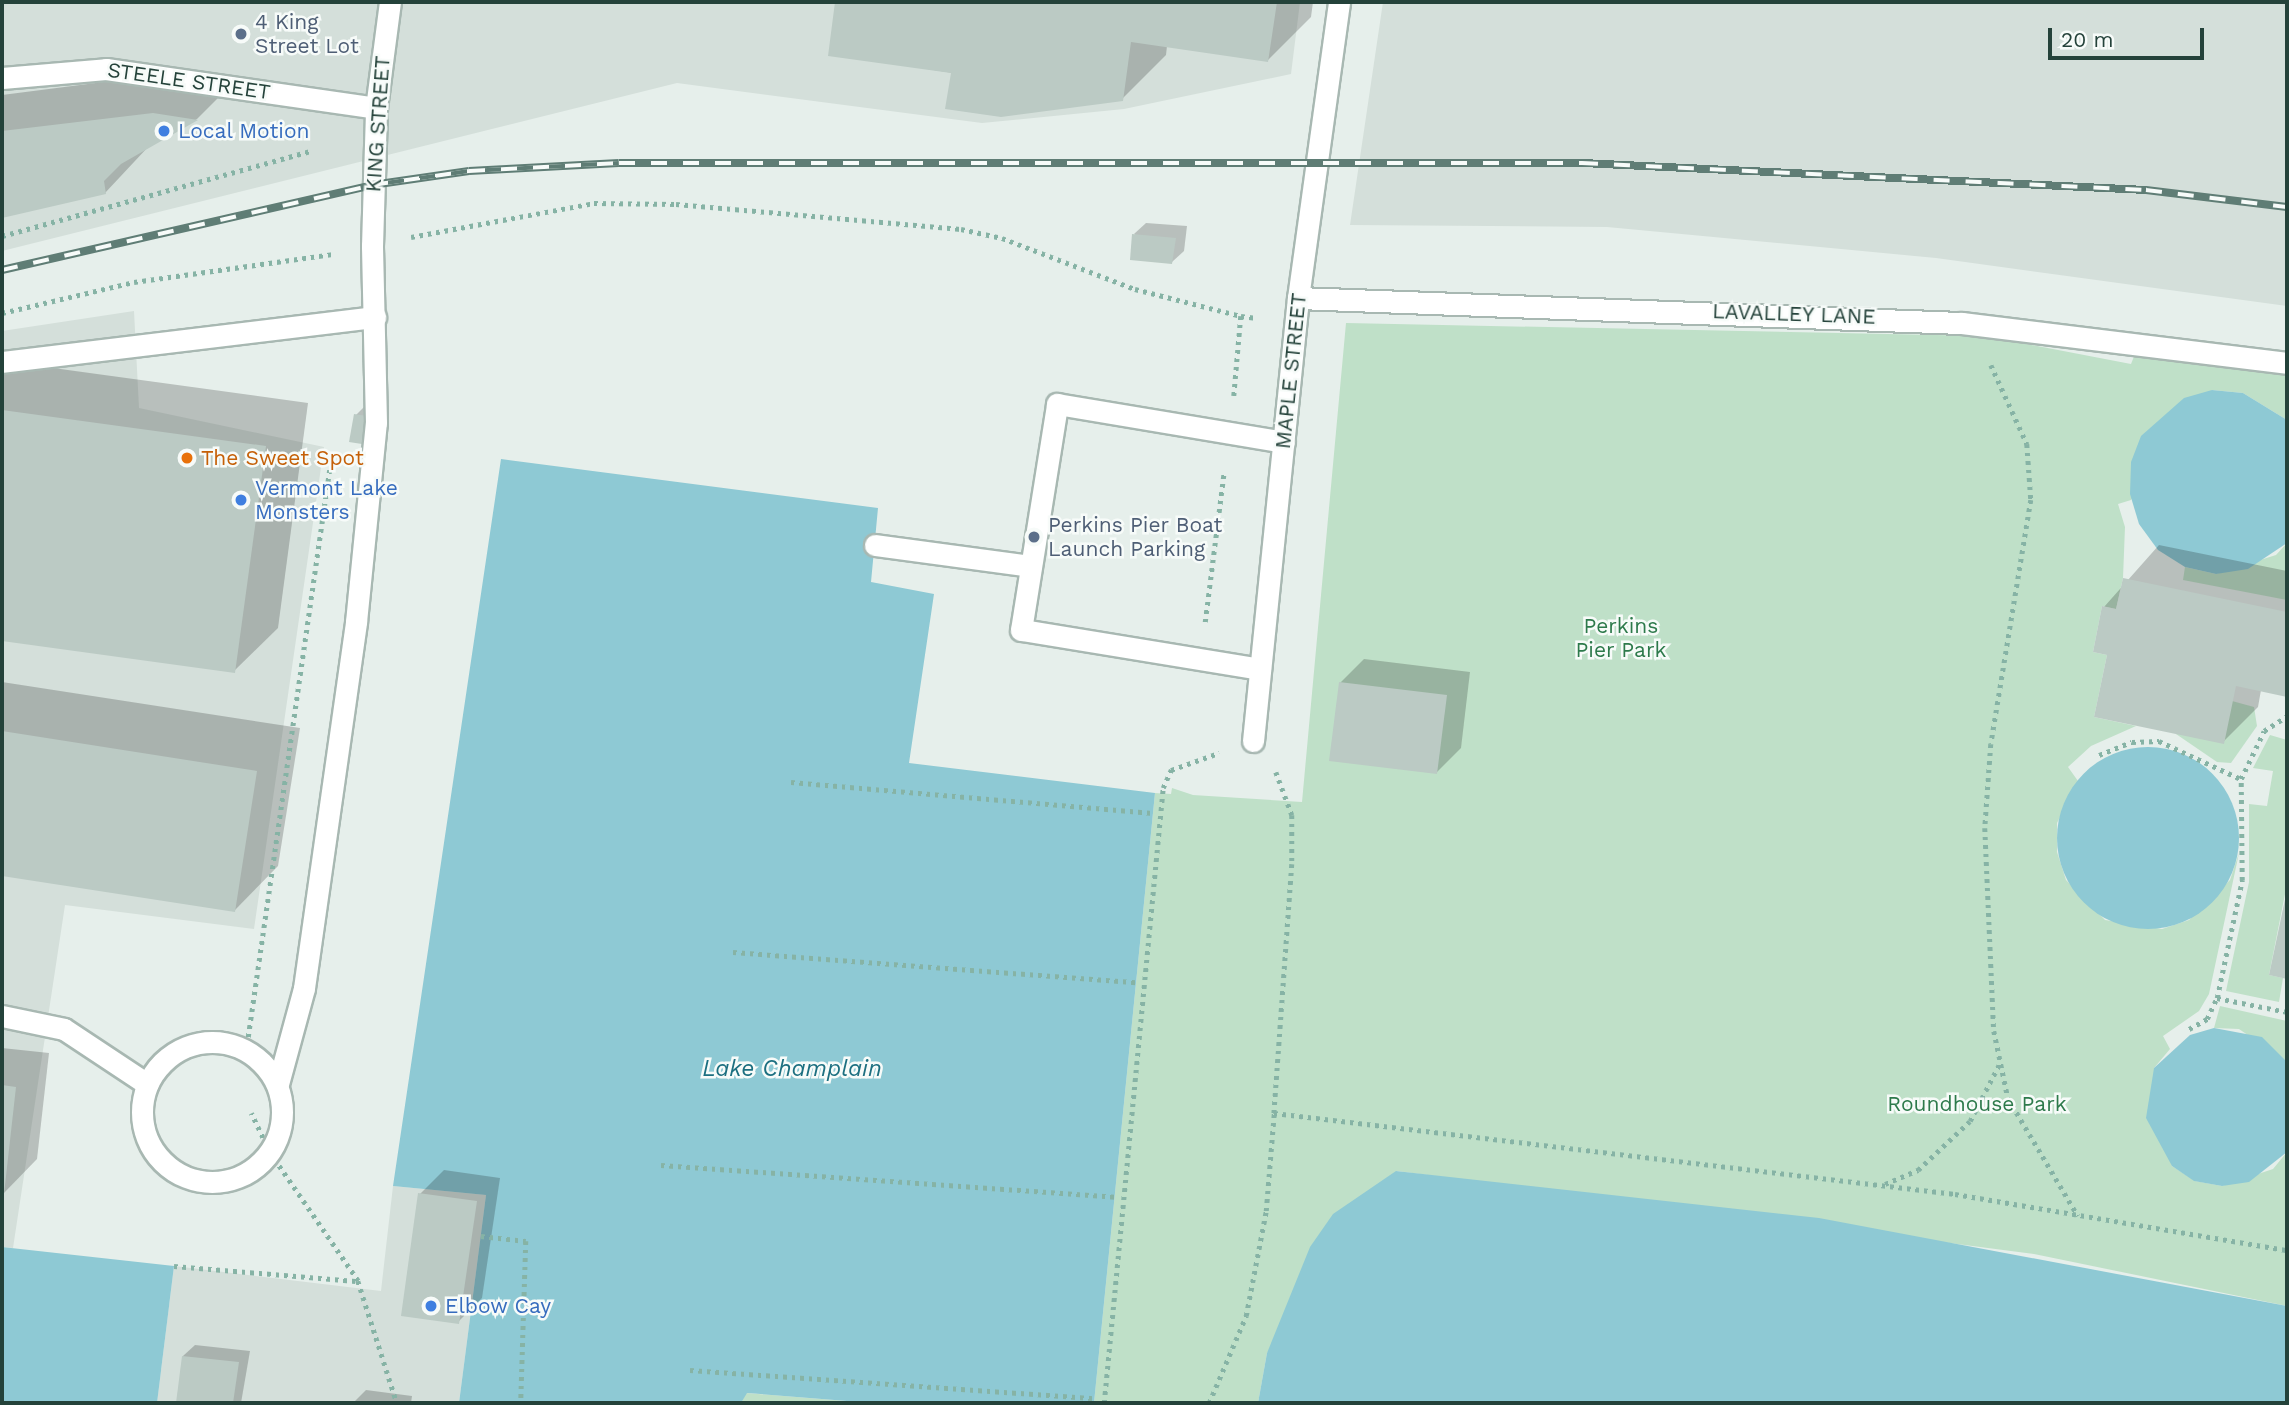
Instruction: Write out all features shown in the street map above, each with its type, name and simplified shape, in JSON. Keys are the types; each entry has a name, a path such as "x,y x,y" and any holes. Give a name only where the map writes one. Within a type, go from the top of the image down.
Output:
{"street":[{"name":"KING STREET","path":"278,1084 303,988 356,622 376,423 372,246 376,108 390,2"},
{"name":"MAPLE STREET","path":"1253,741 1298,298 1339,2"},
{"name":"STEELE STREET","path":"2,78 106,69 376,108"},
{"name":"LAVALLEY LANE","path":"1298,298 1962,323 2287,363"},
{"path":"2,362 375,317"},
{"path":"1260,669 1021,630 1057,404 1284,442"},
{"path":"875,545 1031,566"},
{"path":"2,1016 64,1029 147,1084"},
{"path":"200,1042 246,1049 278,1084 281,1119 270,1153 256,1167 220,1182 181,1176 152,1149 142,1107 147,1084 160,1064 200,1042"}],"path":[{"path":"2,236 311,150"},
{"path":"2,313 134,282 333,254"},
{"path":"1962,323 2014,406 2026,444 2031,500 1991,744 1985,828 1986,928 2000,1062 2008,1098 2079,1216 2287,1250"},
{"path":"2189,1029 2207,1019 2217,998 2242,880 2241,779 2264,732 2287,716"},
{"path":"1104,1403 1163,788 1171,770 1253,741"},
{"path":"2099,755 2132,742 2159,741 2241,779"},
{"path":"791,782 1153,813"},
{"path":"733,952 1136,982"},
{"path":"2217,998 2287,1012"},
{"path":"1882,1185 1918,1170 1970,1121 2000,1062"},
{"path":"1209,1403 1246,1316 1266,1211 1274,1113"},
{"path":"662,1165 1115,1197"},
{"path":"481,1236 526,1241 521,1403"},
{"path":"358,1281 397,1403"},
{"path":"690,1370 1094,1398"}],"shaded area":[{"path":"2,2 1300,2 1291,74 1124,109 982,123 677,83 2,251"},
{"path":"1383,2 2287,2 2287,306 1936,258 1607,227 1350,225"},
{"path":"134,311 139,408 324,447 254,929 65,905 13,1248 2,1247 2,331"},
{"path":"393,1186 486,1195 459,1403 157,1403 174,1266 381,1291"}],"green space":[{"name":"Perkins Pier Park","path":"1346,323 1985,336 2131,364 2139,344 2287,368 2287,420 2243,393 2212,390 2131,500 2118,504 2125,527 2123,578 2116,609 2102,606 2093,652 2107,655 2094,717 2136,726 2091,746 2068,767 2078,781 2057,823 2057,852 2066,880 2105,920 2162,929 2189,920 2230,880 2239,853 2209,994 2199,1011 2163,1036 2170,1049 2154,1068 2172,1166 2195,1181 2222,1186 2273,1169 2287,1152 2287,1306 2034,1254 1397,1171 1267,1353 1258,1403 1094,1403 1155,793 1171,794 1172,788 1193,795 1302,802"},
{"path":"2287,543 2287,600 2183,580 2185,567 2216,574 2276,555"},
{"path":"2232,701 2254,707 2257,726 2231,763 2217,762 2176,734"},
{"path":"2270,735 2287,740 2287,884 2269,975 2283,978 2279,1002 2226,991 2249,882 2249,804 2267,806 2273,771 2253,768"},
{"path":"2220,1006 2287,1021 2287,1062 2239,1029 2214,1028"},
{"path":"746,1393 872,1403 741,1403"}],"water":[{"path":"2212,390 2243,393 2287,420 2287,543 2248,569 2216,574 2185,567 2158,550 2139,524 2130,494 2131,462 2141,436 2184,398"},
{"name":"Lake Champlain","path":"501,459 878,508 871,582 934,594 909,763 1155,793 1094,1403 872,1403 747,1393 741,1403 459,1403 486,1195 393,1186"},
{"path":"2148,747 2183,754 2213,773 2232,803 2239,838 2232,873 2213,903 2183,922 2148,929 2113,922 2083,903 2064,873 2057,838 2064,803 2083,773 2113,754"},
{"path":"2214,1028 2262,1037 2287,1062 2287,1152 2249,1182 2222,1186 2194,1181 2172,1166 2146,1118 2154,1068 2190,1035"},
{"path":"1396,1171 1819,1218 2287,1306 2287,1403 1258,1403 1267,1353 1310,1247 1333,1214"},
{"path":"2,1247 174,1266 157,1403 2,1403"}],"building":[{"path":"835,2 1277,2 1268,62 1131,42 1123,101 1001,117 945,109 951,73 828,56"},
{"path":"153,113 198,120 121,164 104,181 106,194 2,218 2,131"},
{"path":"1132,234 1176,238 1172,264 1130,260"},
{"path":"2,410 266,446 235,673 2,641"},
{"path":"354,414 367,416 362,444 349,442"},
{"path":"2123,578 2287,612 2287,697 2236,686 2224,744 2094,717 2107,655 2093,652 2102,606 2116,609"},
{"path":"1339,682 1447,695 1437,774 1329,761"},
{"path":"2,731 257,771 235,912 2,876"},
{"path":"2287,890 2287,979 2269,975"},
{"path":"2,1085 16,1087 4,1194 2,1193"},
{"path":"418,1193 477,1201 459,1324 401,1316"},
{"path":"182,1356 239,1362 233,1403 176,1403"}],"railway":[{"path":"2,270 372,185 469,171 619,163 1582,163 2146,190 2287,207"}],"place":[{"name":"4 King Street Lot","path":"241,34"},
{"name":"Local Motion","path":"164,131"},
{"name":"The Sweet Spot","path":"187,458"},
{"name":"Vermont Lake Monsters","path":"241,500"},
{"name":"Perkins Pier Boat Launch Parking","path":"1034,537"},
{"name":"Elbow Cay","path":"431,1306"}],"park label":[{"name":"Roundhouse Park","path":"1977,1104"}]}
